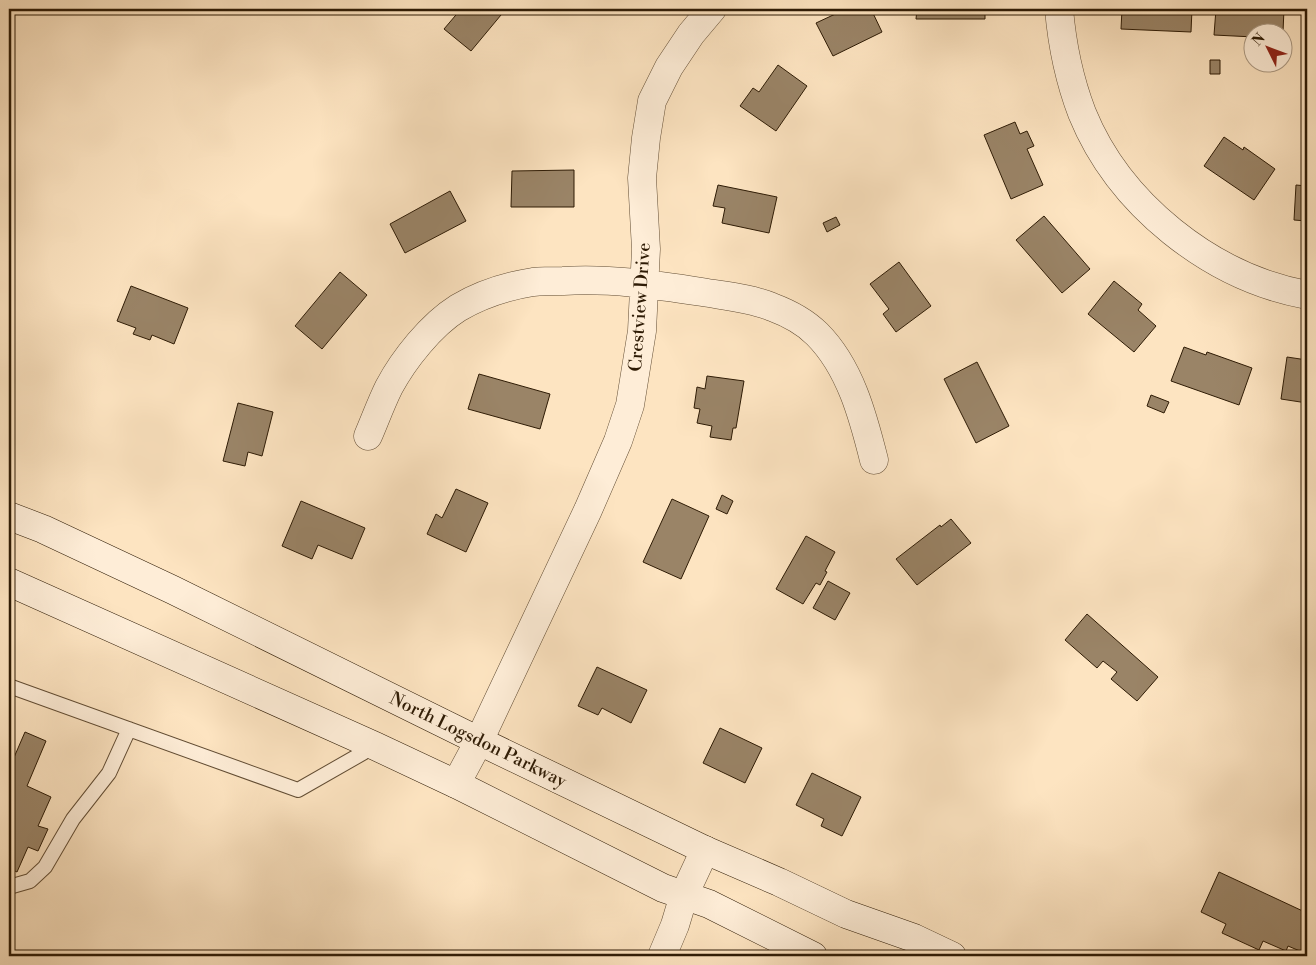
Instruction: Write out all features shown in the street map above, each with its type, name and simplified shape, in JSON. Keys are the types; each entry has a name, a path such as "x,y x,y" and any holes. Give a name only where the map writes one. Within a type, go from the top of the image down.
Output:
{"street":[{"name":"Crestview Drive","path":"456,784 479,742 580,527 618,441 630,406 642,331 646,249 642,178 652,101 669,67 691,34 712,9"},
{"path":"1059,9 1071,83 1082,114 1098,145 1140,203 1167,228 1197,250 1230,268 1265,283 1307,295"},
{"path":"368,436 390,386 419,343 458,308 508,288 534,282 586,280 643,283 747,300 772,306 795,317 816,333 834,353 846,376 864,422 874,460"},
{"name":"North Logsdon Parkway","path":"9,516 43,528 173,590 479,742 705,850 846,914 914,938 952,956"},
{"path":"9,582 376,746 663,888 708,904 813,956"},
{"path":"662,956 675,925 684,895 705,850"}],"lane":[{"path":"9,686 298,790 376,746"},
{"path":"9,887 30,882 45,867 73,819 109,772 129,729"}],"building":[{"path":"461,9 506,9 471,51 444,29"},
{"path":"846,9 871,9 882,32 833,56 816,23"},
{"path":"917,9 985,9 985,19 916,19"},
{"path":"1122,9 1192,9 1191,32 1121,29"},
{"path":"1216,9 1284,9 1283,22 1244,22 1244,36 1214,35"},
{"path":"1210,60 1220,60 1220,74 1210,74"},
{"path":"778,65 807,86 776,131 740,106 753,88 759,92"},
{"path":"1015,122 1020,134 1027,131 1034,146 1027,149 1043,185 1011,199 984,135"},
{"path":"1224,137 1243,150 1244,147 1275,169 1254,200 1204,166"},
{"path":"574,170 574,207 511,207 512,171"},
{"path":"718,185 777,197 769,233 722,223 725,208 713,206"},
{"path":"1296,185 1307,186 1307,221 1294,220"},
{"path":"450,191 466,221 405,253 390,224"},
{"path":"1044,216 1090,269 1062,293 1016,240"},
{"path":"836,217 840,225 827,232 823,223"},
{"path":"899,262 931,306 896,332 883,314 889,309 870,284"},
{"path":"340,272 367,295 322,349 295,326"},
{"path":"1114,281 1142,304 1138,310 1156,326 1134,352 1088,314"},
{"path":"131,286 188,308 174,344 152,335 150,340 133,334 136,328 117,321"},
{"path":"1184,347 1206,355 1207,352 1252,368 1239,405 1171,381"},
{"path":"1287,357 1307,360 1307,403 1281,399"},
{"path":"977,362 1009,426 976,443 944,379"},
{"path":"479,374 550,394 540,429 468,409"},
{"path":"707,376 744,381 736,428 733,428 731,440 710,437 712,426 697,423 700,409 694,408 697,387 705,389"},
{"path":"1151,395 1169,402 1164,413 1147,406"},
{"path":"238,403 273,412 262,456 248,452 245,466 223,461"},
{"path":"456,489 488,503 466,552 427,534 436,514 442,518"},
{"path":"722,495 733,501 727,514 716,509"},
{"path":"672,499 709,516 681,579 643,562"},
{"path":"301,501 365,528 352,559 318,545 312,559 282,546"},
{"path":"951,519 971,543 917,585 896,559 940,525 941,527"},
{"path":"806,536 835,552 820,585 816,583 803,604 776,589"},
{"path":"828,581 850,593 835,620 813,608"},
{"path":"1087,614 1158,677 1137,701 1111,679 1117,672 1103,661 1097,668 1065,640"},
{"path":"597,667 647,690 631,723 602,708 598,715 578,706"},
{"path":"720,728 762,748 745,783 703,763"},
{"path":"25,732 46,741 27,786 51,797 38,826 48,829 38,851 28,847 17,872 9,868 9,769"},
{"path":"812,773 861,797 842,836 821,826 824,819 796,805"},
{"path":"1219,872 1307,913 1307,954 1288,946 1286,951 1263,941 1259,950 1222,933 1226,924 1201,912"}]}
